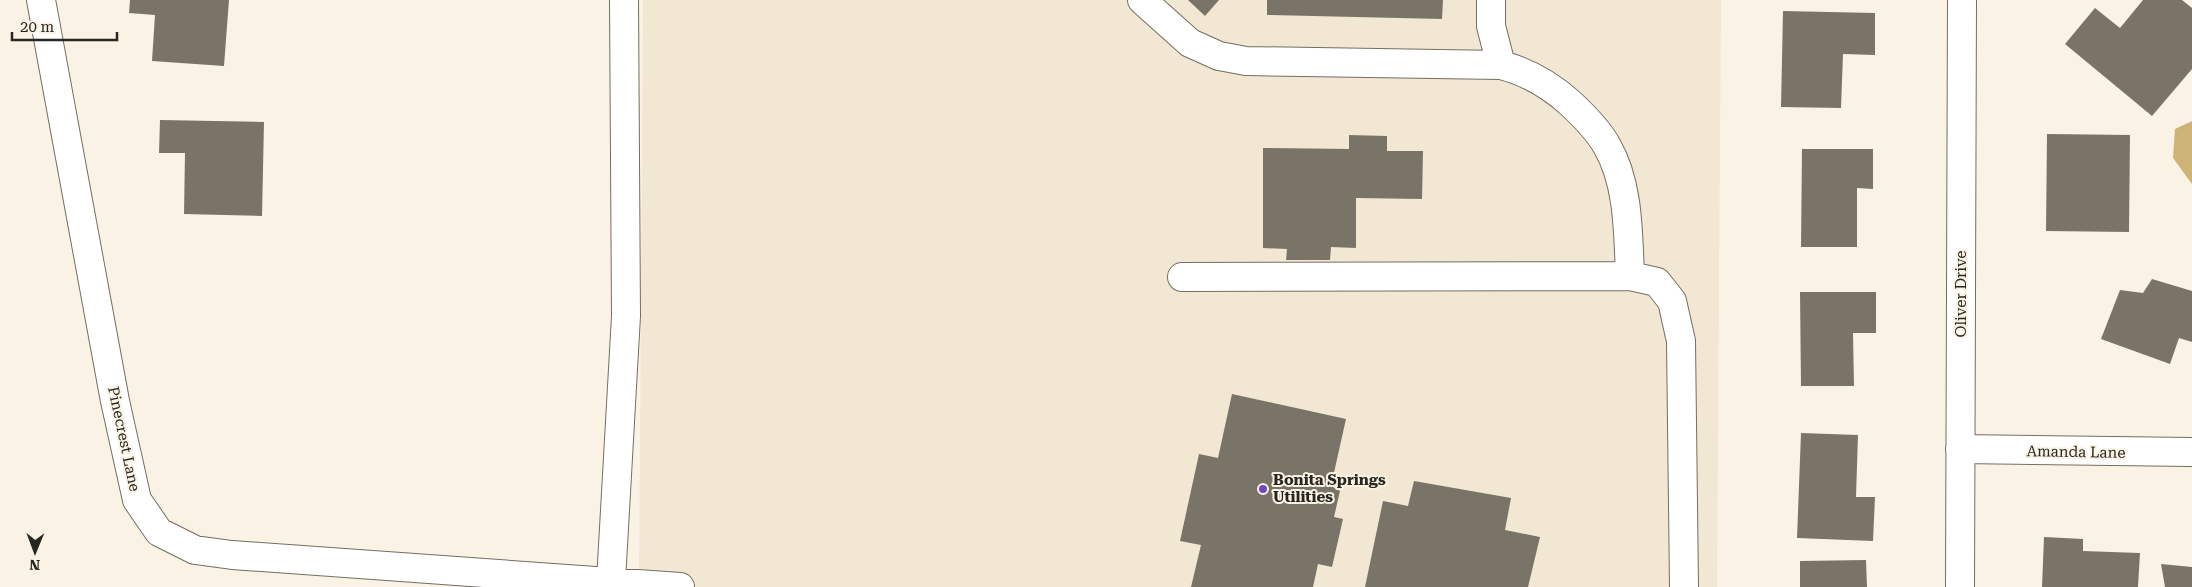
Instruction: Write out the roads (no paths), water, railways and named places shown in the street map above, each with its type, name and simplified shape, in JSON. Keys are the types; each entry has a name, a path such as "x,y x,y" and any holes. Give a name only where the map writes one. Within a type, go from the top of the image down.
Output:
{"street":[{"name":"Pinecrest Lane","path":"41,0 115,401 137,500 159,532 195,550 232,555 680,587"},
{"path":"611,582 626,316 624,0"},
{"path":"1142,0 1190,43 1228,58 1246,61 1501,65 1523,71 1559,93 1582,114 1607,146 1625,199 1630,276"},
{"path":"1491,0 1491,26 1501,65"},
{"name":"Oliver Drive","path":"1960,587 1962,0"},
{"path":"1182,277 1630,276 1657,282 1672,302 1681,341 1684,587"},
{"name":"Amanda Lane","path":"1960,449 2192,452"}],"place":[{"name":"Bonita Springs Utilities","path":"1263,489"}]}
